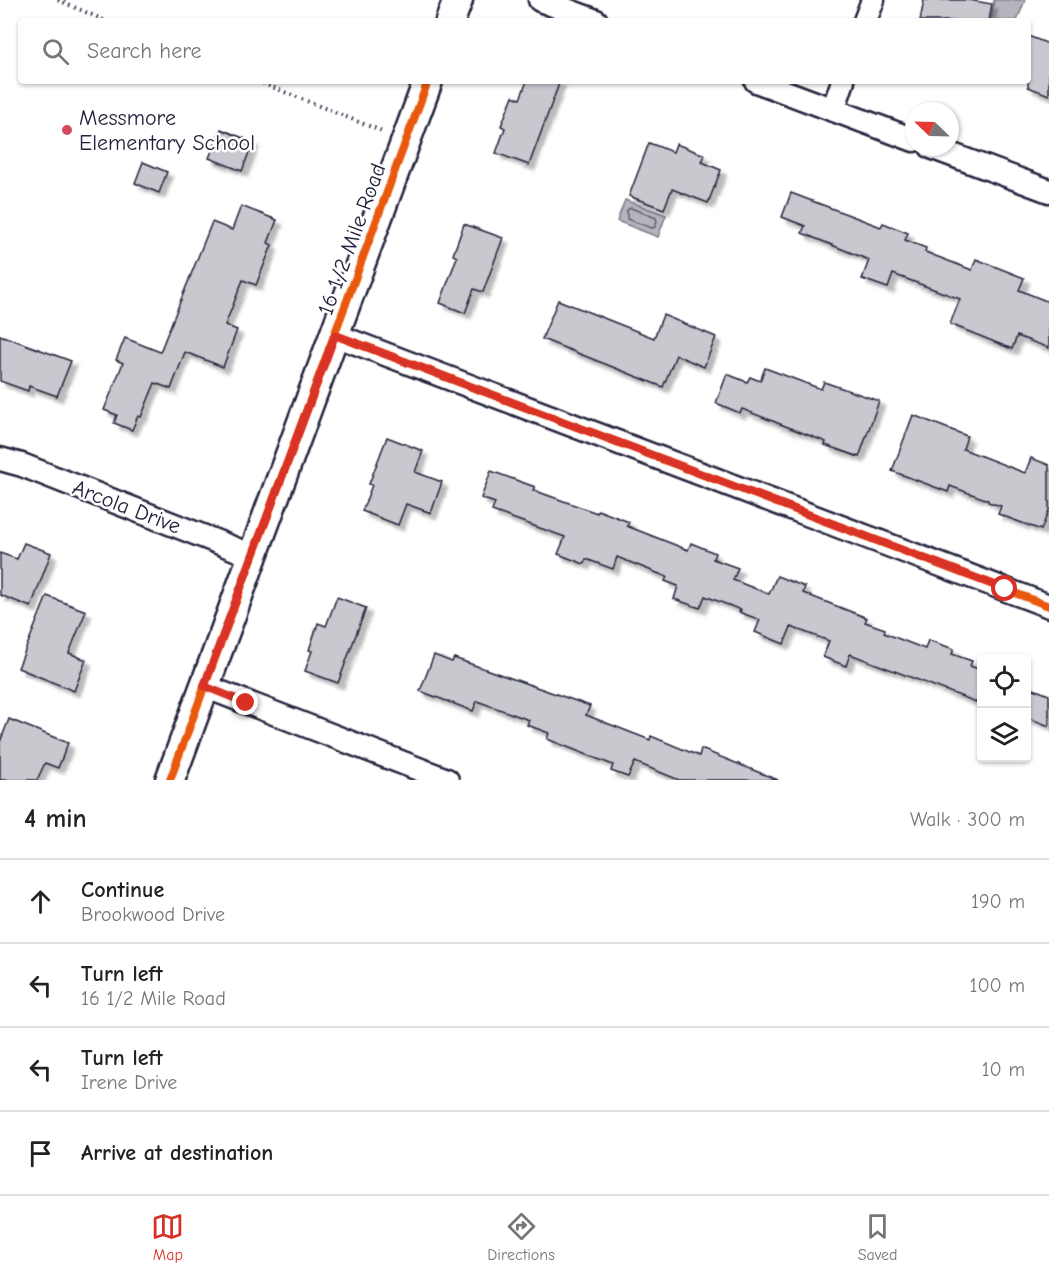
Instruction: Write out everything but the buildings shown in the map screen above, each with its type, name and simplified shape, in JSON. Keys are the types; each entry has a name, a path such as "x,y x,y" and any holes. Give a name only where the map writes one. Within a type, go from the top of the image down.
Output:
{"street":[{"path":"451,18 458,0"},
{"path":"540,0 588,18"},
{"path":"866,18 873,0"},
{"name":"16 1/2 Mile Road","path":"170,780 427,84"},
{"path":"764,84 905,137"},
{"path":"832,110 842,84"},
{"path":"955,156 1049,191"},
{"path":"335,335 1049,606"},
{"name":"Arcola Drive","path":"0,459 22,465 253,556"},
{"path":"204,686 447,780"}],"path":[{"path":"58,0 99,18"},
{"path":"264,84 387,133"}],"water":[{"path":"994,0 1025,0 1018,18 991,18"},
{"path":"625,200 666,215 658,237 617,221"}],"cycle path":[{"path":"170,780 427,84"},
{"path":"335,335 1049,606"}],"place":[{"name":"Messmore Elementary School","path":"67,130"}],"route":[{"path":"246,703 204,686 335,335 1005,589"}]}
